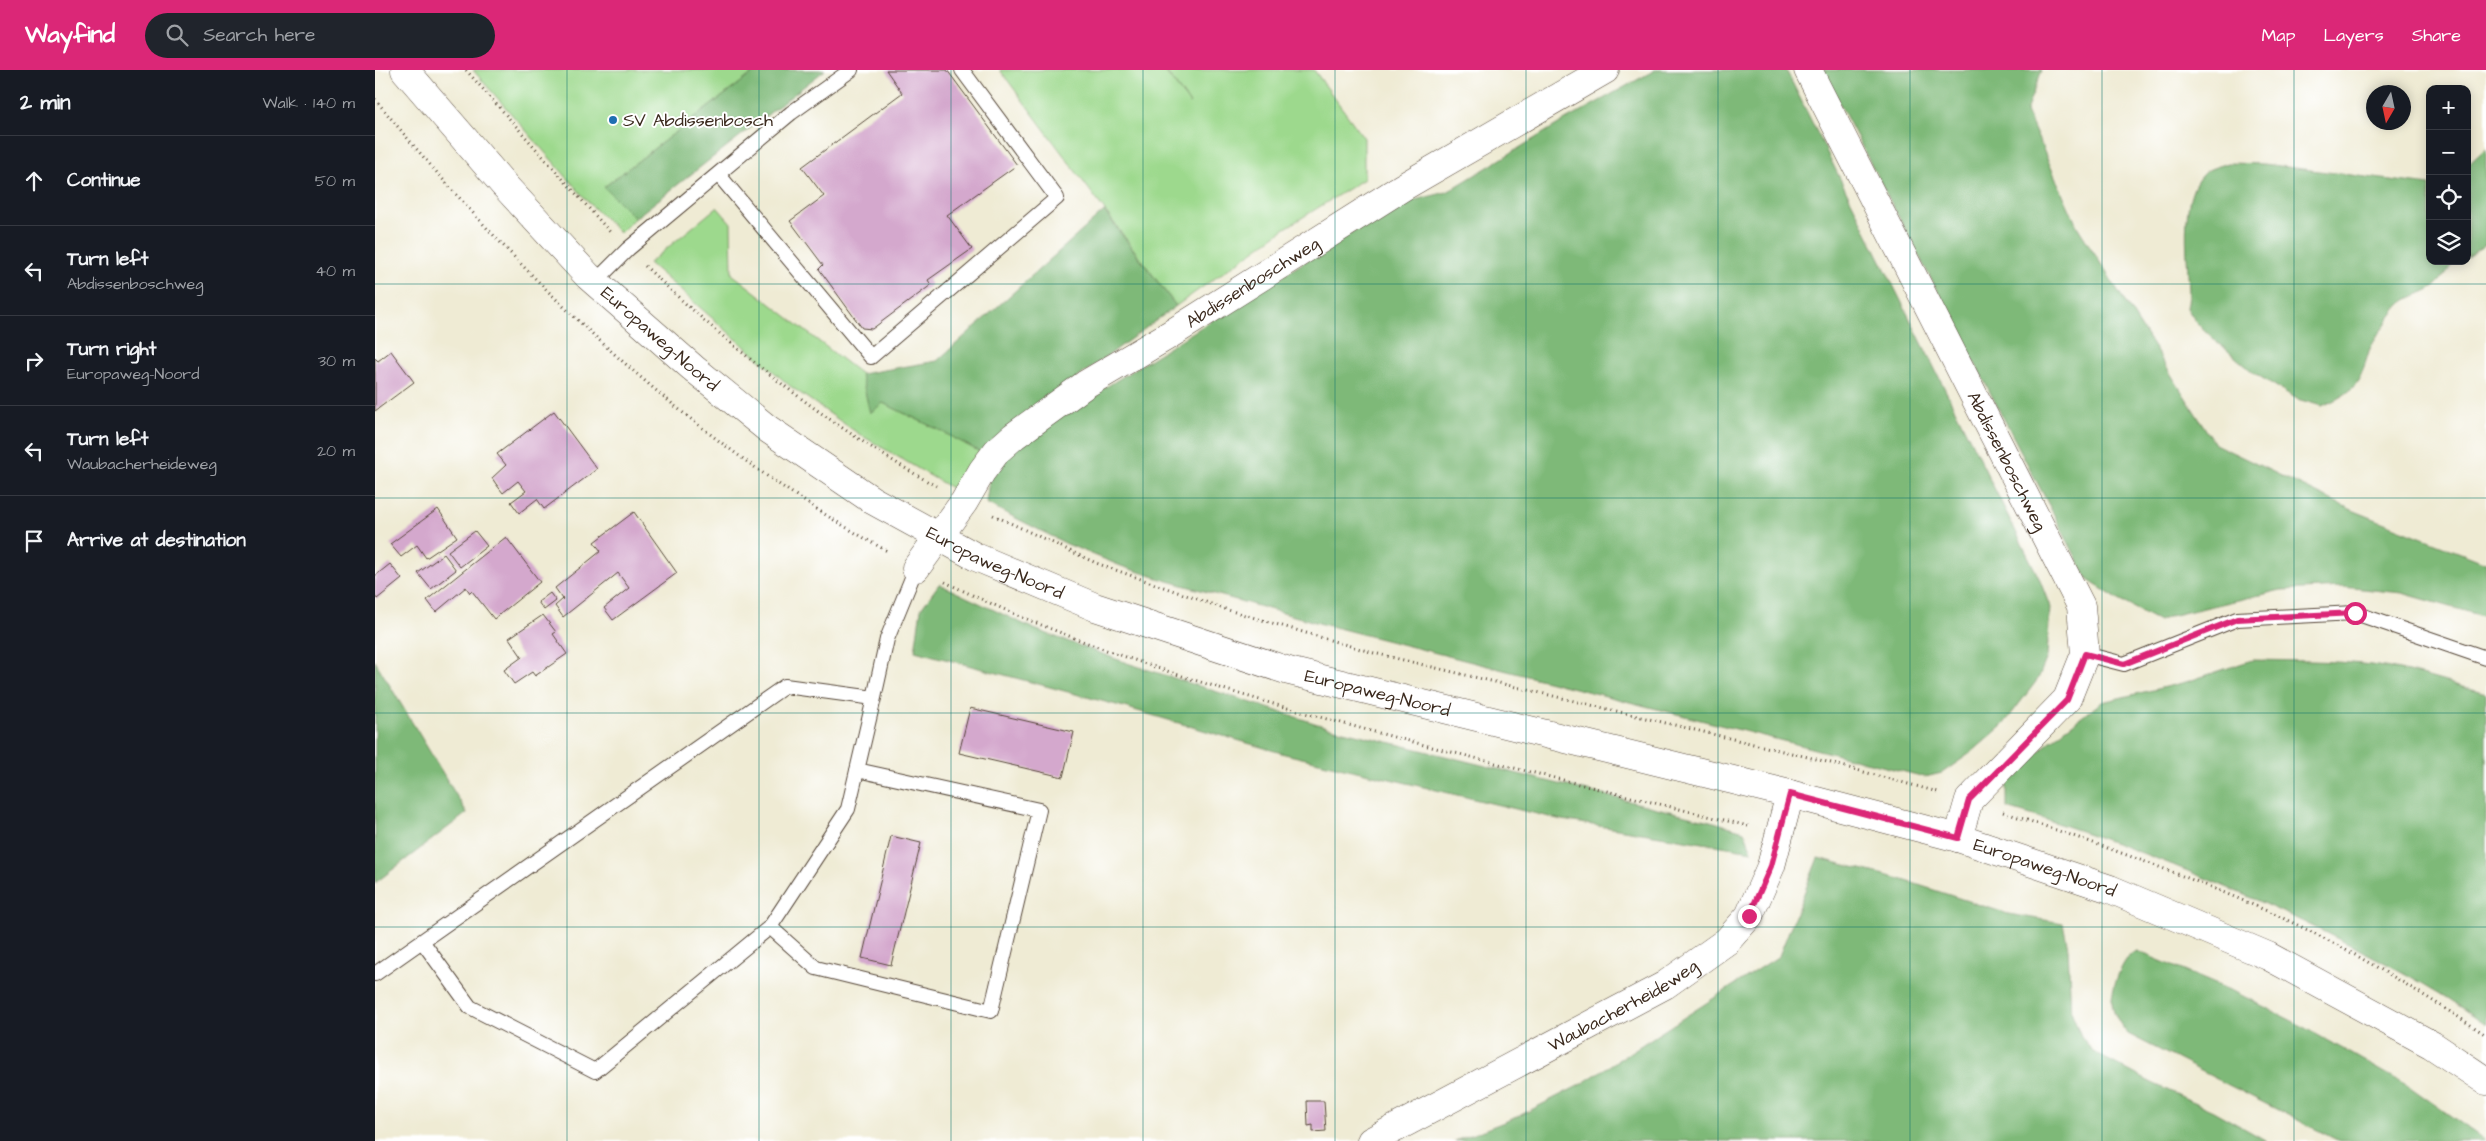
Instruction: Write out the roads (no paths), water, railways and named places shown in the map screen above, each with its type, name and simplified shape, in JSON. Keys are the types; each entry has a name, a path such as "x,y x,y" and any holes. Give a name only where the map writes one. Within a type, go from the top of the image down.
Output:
{"street":[{"name":"Europaweg-Noord","path":"405,70 505,186 595,282 693,368 768,429 872,500 938,538 976,557 1095,607 1289,671 1790,794 1958,838 2110,889 2268,956 2432,1045 2486,1081"},
{"name":"Abdissenboschweg","path":"916,568 964,502 982,471 997,451 1014,436 1086,384 1169,336 1403,187 1605,70"},
{"name":"Abdissenboschweg","path":"1809,70 2081,606 2085,654 2067,700 1969,800 1958,838"},
{"name":"Waubacherheideweg","path":"1371,1141 1665,985 1727,941 1749,916 1771,866 1790,794"}],"lane":[{"path":"595,282 628,248 791,113 851,70"},
{"path":"718,174 871,357 1057,198 962,70"},
{"path":"422,941 470,1007 595,1071 770,927 848,809 887,639 916,568"},
{"path":"2085,654 2124,664 2237,619 2355,613 2486,658"},
{"path":"375,974 785,686 874,698"},
{"path":"770,927 816,968 991,1011 1039,810 857,770"}],"place":[{"name":"SV Abdissenbosch","path":"613,120"}]}
